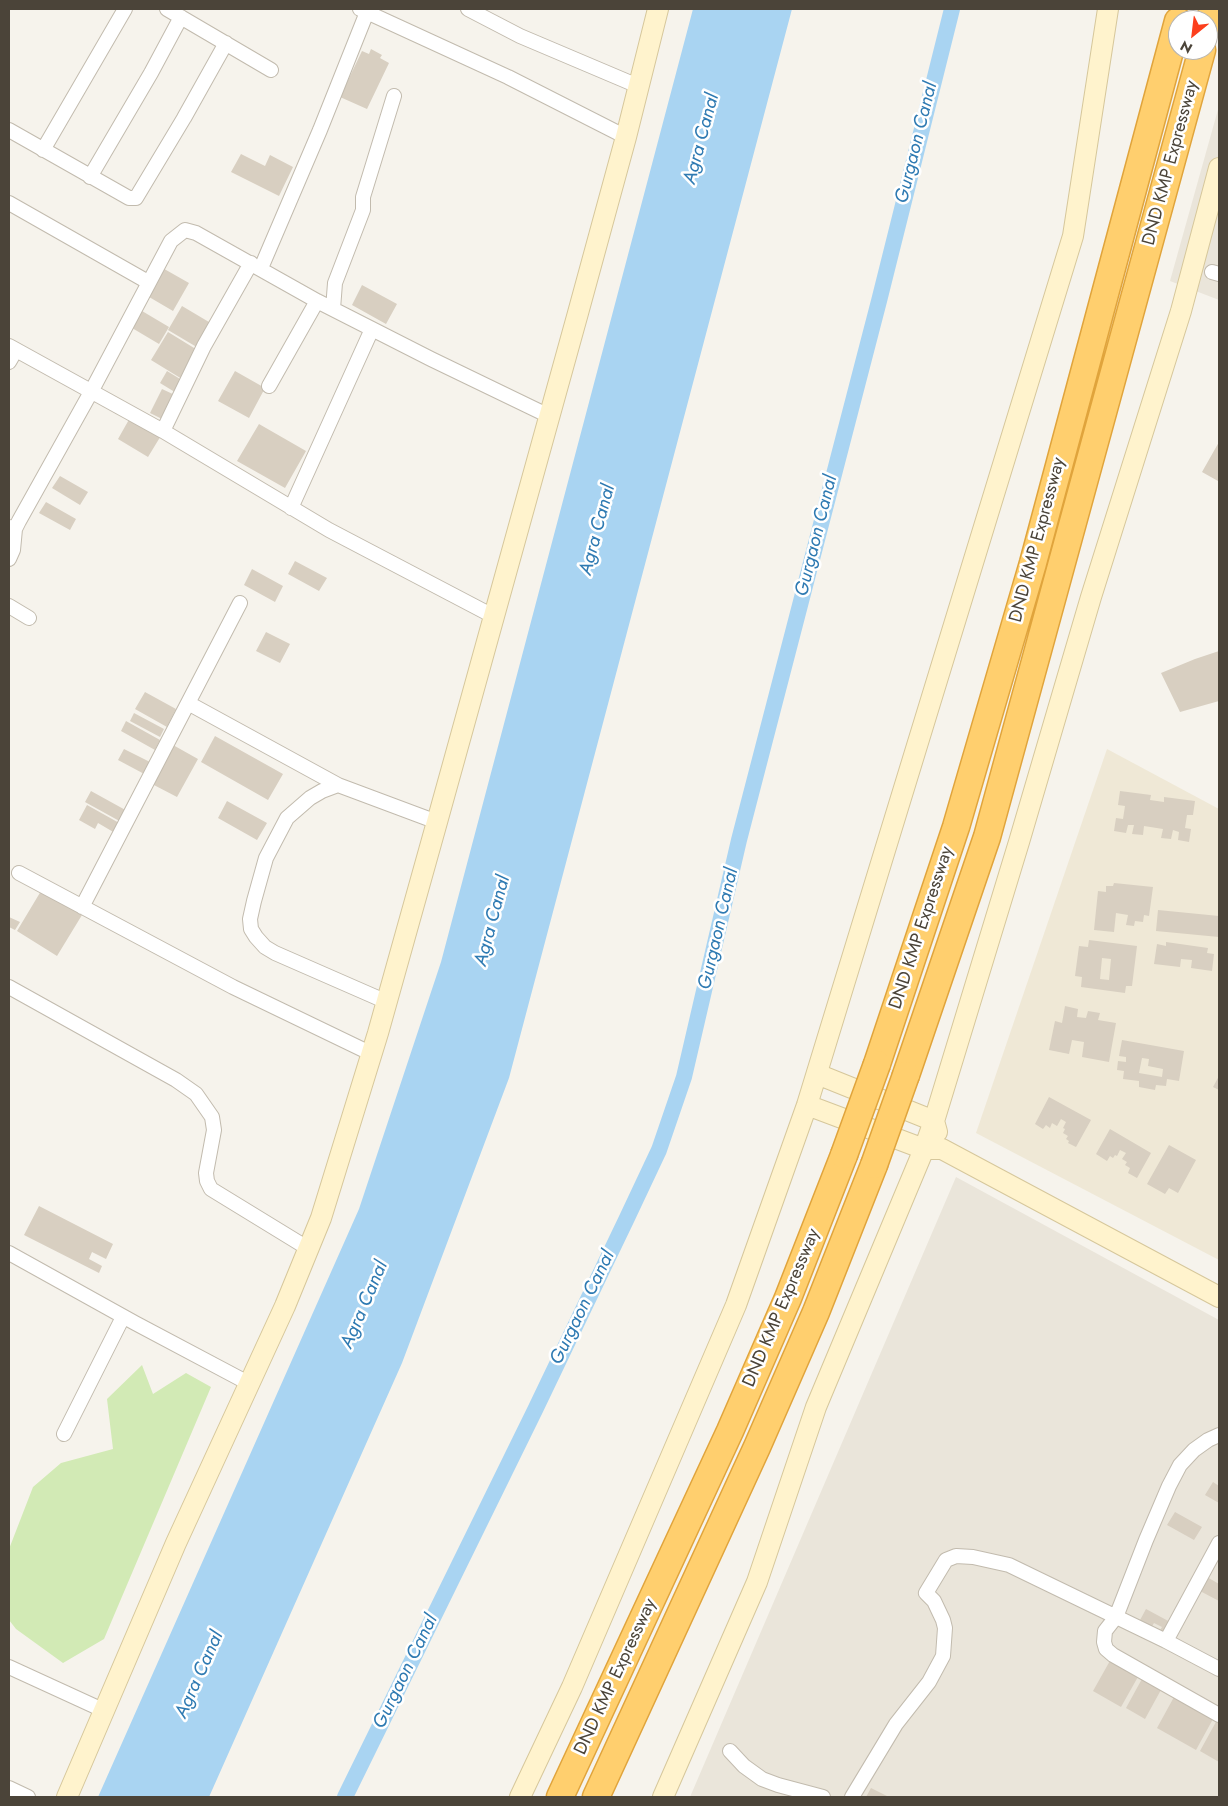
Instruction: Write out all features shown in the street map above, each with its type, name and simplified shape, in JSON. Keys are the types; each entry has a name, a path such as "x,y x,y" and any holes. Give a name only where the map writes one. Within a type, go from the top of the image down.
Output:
{"highway":[{"name":"DND KMP Expressway","path":"560,1797 734,1422 788,1298 878,1064 956,827 1033,563 1168,58"},
{"name":"DND KMP Expressway","path":"596,1797 757,1447 816,1312 874,1165 906,1075 986,837 1199,60"}],"street":[{"path":"42,150 125,9"},
{"path":"167,9 271,70"},
{"path":"468,9 520,36 638,86"},
{"path":"520,1797 572,1686 736,1305 807,1105 1073,236 1108,9"},
{"path":"163,430 204,346 256,266 320,130 364,10 508,77 626,137"},
{"path":"67,1797 176,1544 285,1306 321,1218 387,1002 626,137 653,10"},
{"path":"90,177 181,17"},
{"path":"9,130 129,198 136,198 226,43"},
{"path":"333,309 335,283 363,210 363,197 394,96"},
{"path":"663,1797 757,1582 816,1407 933,1149 934,1121 1091,597 1180,311 1219,168"},
{"path":"9,203 148,282"},
{"path":"9,559 13,550 12,528 91,392 170,241 185,230 196,232 317,301 549,416"},
{"path":"269,386 317,301"},
{"path":"292,508 372,329"},
{"path":"11,353 163,430 292,508 385,560 493,616"},
{"path":"82,907 240,603"},
{"path":"9,606 29,618"},
{"path":"188,703 338,785 437,822"},
{"path":"338,785 310,798 286,818 266,858 254,901 250,929 256,938 275,953 387,1002"},
{"path":"19,873 233,987 372,1054"},
{"path":"9,987 176,1080 196,1094 212,1117 214,1130 206,1174 211,1188 309,1249"},
{"path":"817,1074 934,1121"},
{"path":"807,1105 933,1149 1219,1297"},
{"path":"9,1253 123,1317 250,1384"},
{"path":"64,1434 123,1317"},
{"path":"1219,1435 1194,1450 1180,1465 1146,1540 1116,1617 1105,1631 1106,1649 1113,1655 1219,1715"},
{"path":"1166,1641 1219,1543"},
{"path":"852,1797 896,1724 928,1682 943,1656 946,1628 934,1601 926,1592 946,1560 956,1556 973,1557 1009,1565 1166,1641 1219,1669"},
{"path":"9,1667 105,1711"},
{"path":"730,1751 744,1766 762,1779 823,1797"},
{"path":"9,1788 28,1797"}],"shaded area":[{"path":"1219,106 1219,300 1170,281"},
{"path":"1107,749 1219,809 1219,1260 976,1133"},
{"path":"956,1177 1219,1320 1219,1797 690,1797"}],"green space":[{"path":"142,1365 153,1394 186,1373 211,1387 104,1639 63,1663 16,1629 9,1620 9,1549 33,1487 61,1463 113,1449 107,1399"}],"water":[{"name":"Agra Canal","path":"693,9 792,9 509,1078 402,1363 209,1797 98,1797 359,1209 441,962"}],"building":[{"path":"371,49 382,55 380,58 389,63 367,109 340,97 362,51 369,54"},
{"path":"241,154 265,166 270,155 293,167 279,196 231,172"},
{"path":"159,266 189,283 173,311 144,294"},
{"path":"362,285 397,304 386,324 352,305"},
{"path":"182,306 214,325 200,349 168,330"},
{"path":"137,308 169,327 159,344 127,325"},
{"path":"168,332 199,351 182,379 151,360"},
{"path":"167,371 185,382 178,394 160,383"},
{"path":"235,371 265,388 249,418 218,401"},
{"path":"162,389 177,396 164,420 150,413"},
{"path":"131,416 162,434 148,457 118,439"},
{"path":"259,424 306,451 285,488 237,461"},
{"path":"1219,442 1219,480 1218,481 1202,472"},
{"path":"60,476 88,492 80,505 52,488"},
{"path":"46,502 76,519 70,530 39,513"},
{"path":"295,561 327,578 319,591 288,574"},
{"path":"252,569 283,586 275,602 244,585"},
{"path":"266,632 290,644 280,663 256,651"},
{"path":"1219,651 1219,701 1180,712 1161,673"},
{"path":"145,692 176,709 167,727 135,709"},
{"path":"134,713 164,729 160,737 130,721"},
{"path":"126,721 160,740 155,750 121,731"},
{"path":"215,736 283,774 268,800 201,762"},
{"path":"173,745 198,759 177,797 152,784"},
{"path":"124,749 154,764 148,776 118,760"},
{"path":"91,791 129,812 123,823 85,802"},
{"path":"1120,791 1151,795 1150,800 1164,802 1164,797 1195,801 1193,815 1187,815 1185,828 1191,829 1189,842 1178,840 1179,832 1173,830 1171,839 1161,838 1163,829 1144,826 1143,835 1132,834 1134,825 1128,825 1126,833 1114,831 1116,818 1123,819 1125,806 1118,805"},
{"path":"227,801 267,823 257,840 218,818"},
{"path":"87,805 121,824 115,833 98,823 95,829 79,820"},
{"path":"1114,883 1153,887 1149,916 1144,915 1143,922 1135,921 1134,926 1126,925 1128,915 1116,913 1114,932 1094,930 1098,891 1106,892 1106,886 1113,886"},
{"path":"41,891 82,915 57,956 17,931"},
{"path":"1158,910 1219,916 1219,937 1156,931"},
{"path":"9,917 20,922 15,930 9,927"},
{"path":"1089,940 1137,946 1132,986 1126,986 1125,993 1081,987 1082,977 1075,976 1079,946 1088,947","holes":["1102,958 1111,959 1109,980 1100,979"]},
{"path":"1166,942 1208,948 1207,953 1214,954 1212,971 1191,968 1192,960 1181,959 1180,967 1154,964 1157,944 1166,946"},
{"path":"1065,1006 1078,1009 1077,1017 1086,1018 1088,1011 1100,1013 1098,1020 1116,1023 1109,1062 1082,1057 1084,1042 1072,1040 1069,1054 1049,1050 1055,1021 1062,1023"},
{"path":"1122,1040 1184,1051 1179,1081 1167,1079 1166,1086 1156,1085 1155,1090 1139,1087 1139,1081 1123,1079 1124,1071 1117,1070 1118,1061 1126,1062 1126,1057 1119,1056","holes":["1142,1058 1149,1059 1148,1066 1163,1069 1162,1077 1139,1073"]},
{"path":"1219,1076 1219,1090 1213,1087"},
{"path":"1049,1097 1091,1120 1076,1147 1068,1143 1069,1141 1066,1139 1068,1136 1063,1133 1066,1122 1061,1119 1057,1126 1052,1123 1050,1128 1046,1125 1043,1129 1035,1124"},
{"path":"1110,1129 1151,1153 1137,1178 1128,1173 1130,1168 1125,1165 1127,1162 1122,1159 1126,1153 1120,1150 1117,1156 1115,1155 1113,1158 1110,1156 1107,1161 1096,1154"},
{"path":"1169,1145 1196,1160 1178,1193 1169,1188 1165,1194 1147,1184"},
{"path":"39,1206 113,1244 106,1259 92,1252 89,1259 102,1266 99,1273 24,1235"},
{"path":"1213,1482 1219,1486 1219,1503 1205,1495"},
{"path":"1175,1512 1202,1527 1194,1540 1167,1525"},
{"path":"1207,1577 1219,1584 1219,1601 1200,1591"},
{"path":"1146,1609 1172,1623 1164,1637 1158,1634 1162,1627 1154,1623 1151,1628 1139,1622"},
{"path":"1111,1659 1139,1675 1121,1707 1093,1691"},
{"path":"1143,1677 1162,1688 1145,1719 1126,1708"},
{"path":"1174,1697 1213,1719 1196,1750 1157,1728"},
{"path":"1217,1720 1219,1722 1219,1762 1200,1751"},
{"path":"871,1788 889,1797 866,1797"}],"waterway":[{"name":"Gurgaon Canal","path":"345,1797 627,1218 659,1150 684,1077 739,840 879,301 952,9"}]}
